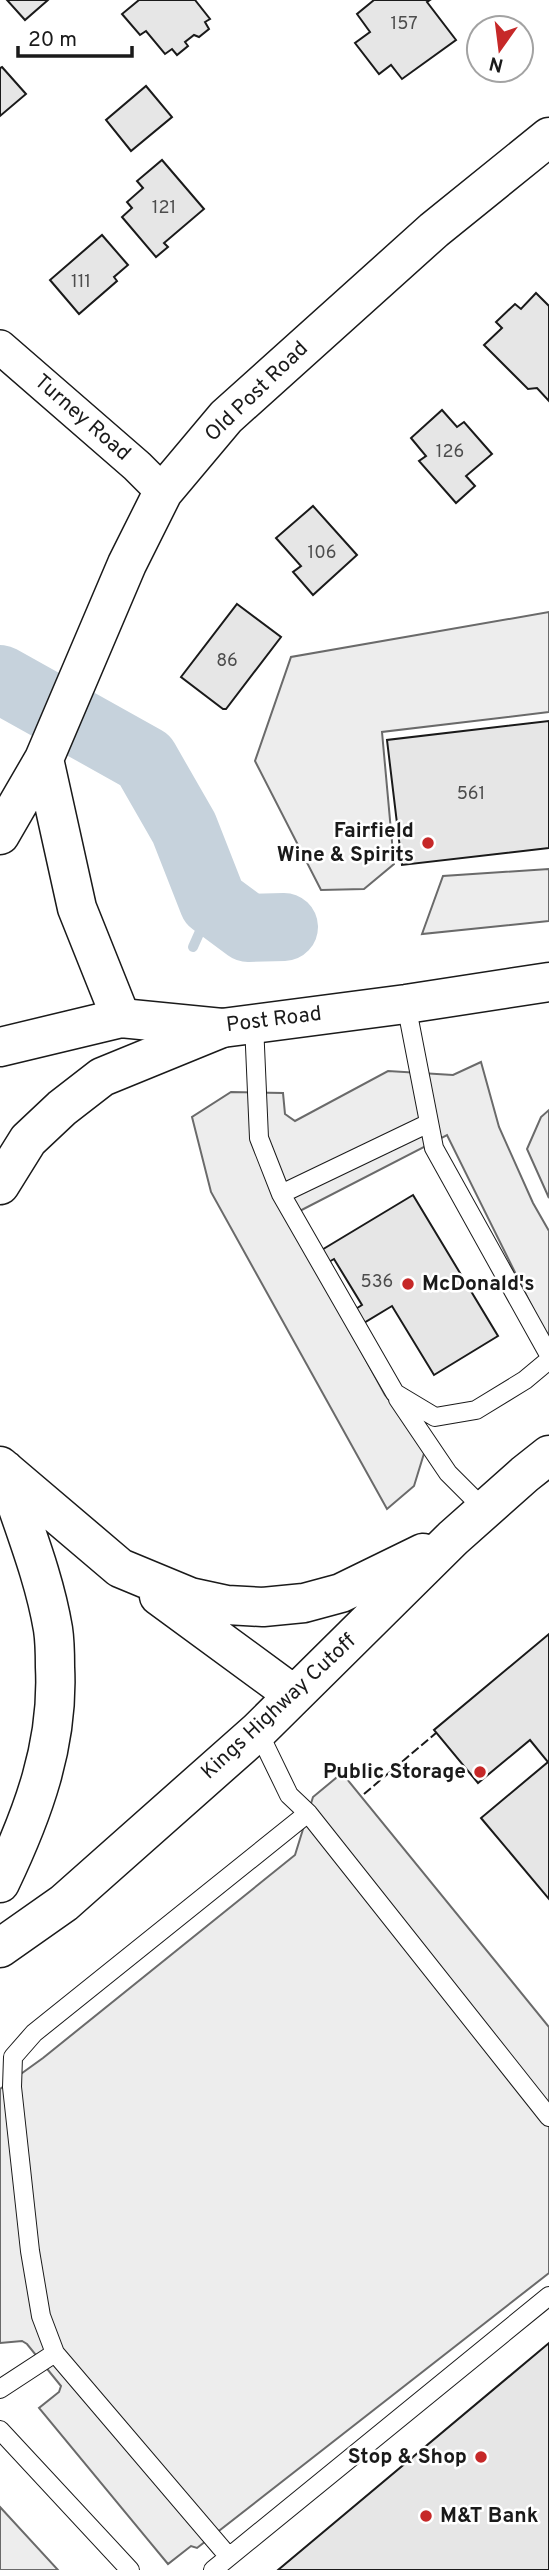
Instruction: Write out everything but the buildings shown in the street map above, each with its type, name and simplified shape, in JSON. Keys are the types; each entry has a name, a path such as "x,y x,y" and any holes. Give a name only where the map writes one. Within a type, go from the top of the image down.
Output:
{"main road":[{"name":"Old Post Road","path":"0,835 44,758 127,564 163,492 226,416 414,246 549,137"},
{"path":"44,758 77,908 121,1018"},
{"name":"Post Road","path":"0,1047 121,1018 238,1026 549,982"},
{"path":"0,1185 29,1140 61,1108 102,1077 238,1026"},
{"name":"Kings Highway Cutoff","path":"0,1948 64,1903 258,1731 453,1538 549,1455"},
{"path":"1,1465 120,1568 294,1695"},
{"path":"0,1883 23,1835 44,1774 50,1752 56,1691 54,1632 44,1586 1,1465"},
{"path":"120,1568 190,1597 227,1605 277,1606 304,1603 341,1593 453,1538"}],"street":[{"name":"Turney Road","path":"0,347 137,466 163,492"}],"lane":[{"path":"395,1393 435,1417 476,1410 525,1380 549,1357 433,1149 406,1004"},
{"path":"238,1026 260,1138 281,1194 395,1393 448,1473 485,1510"},
{"path":"281,1194 429,1123"},
{"path":"258,1731 289,1794 308,1813 549,2117"},
{"path":"229,2557 55,2353 41,2316 30,2251 12,2087 13,2057 34,2033 308,1813"},
{"path":"213,2570 549,2296"},
{"path":"0,2389 55,2353"},
{"path":"0,2430 130,2570"}],"shaded area":[{"path":"549,612 549,712 382,732 394,864 364,889 321,890 255,761 291,657"},
{"path":"549,869 549,921 422,934 443,876"},
{"path":"481,1062 499,1127 533,1203 549,1231 549,1341 447,1135 288,1217 385,1395 426,1447 414,1486 387,1509 211,1192 192,1117 231,1092 283,1093 285,1114 295,1121 388,1071 453,1075"},
{"path":"549,1110 549,1198 527,1149 541,1117"},
{"path":"342,1773 549,2027 549,2273 197,2548 191,2546 168,2564 39,2408 59,2392 61,2386 27,2344 22,2341 0,2343 0,2089 43,2058 295,1855 313,1797"},
{"path":"0,2507 58,2570 0,2570"}],"waterway":[{"path":"0,679 145,760 184,828 213,902 248,928 284,927"},
{"path":"193,947 213,902"}],"fence":[{"path":"364,1794 436,1733"}],"place":[{"name":"Fairfield Wine & Spirits","path":"428,843"},
{"name":"McDonald's","path":"408,1284"},
{"name":"Public Storage","path":"480,1772"},
{"name":"Stop & Shop","path":"481,2457"},
{"name":"M&T Bank","path":"426,2516"}]}
